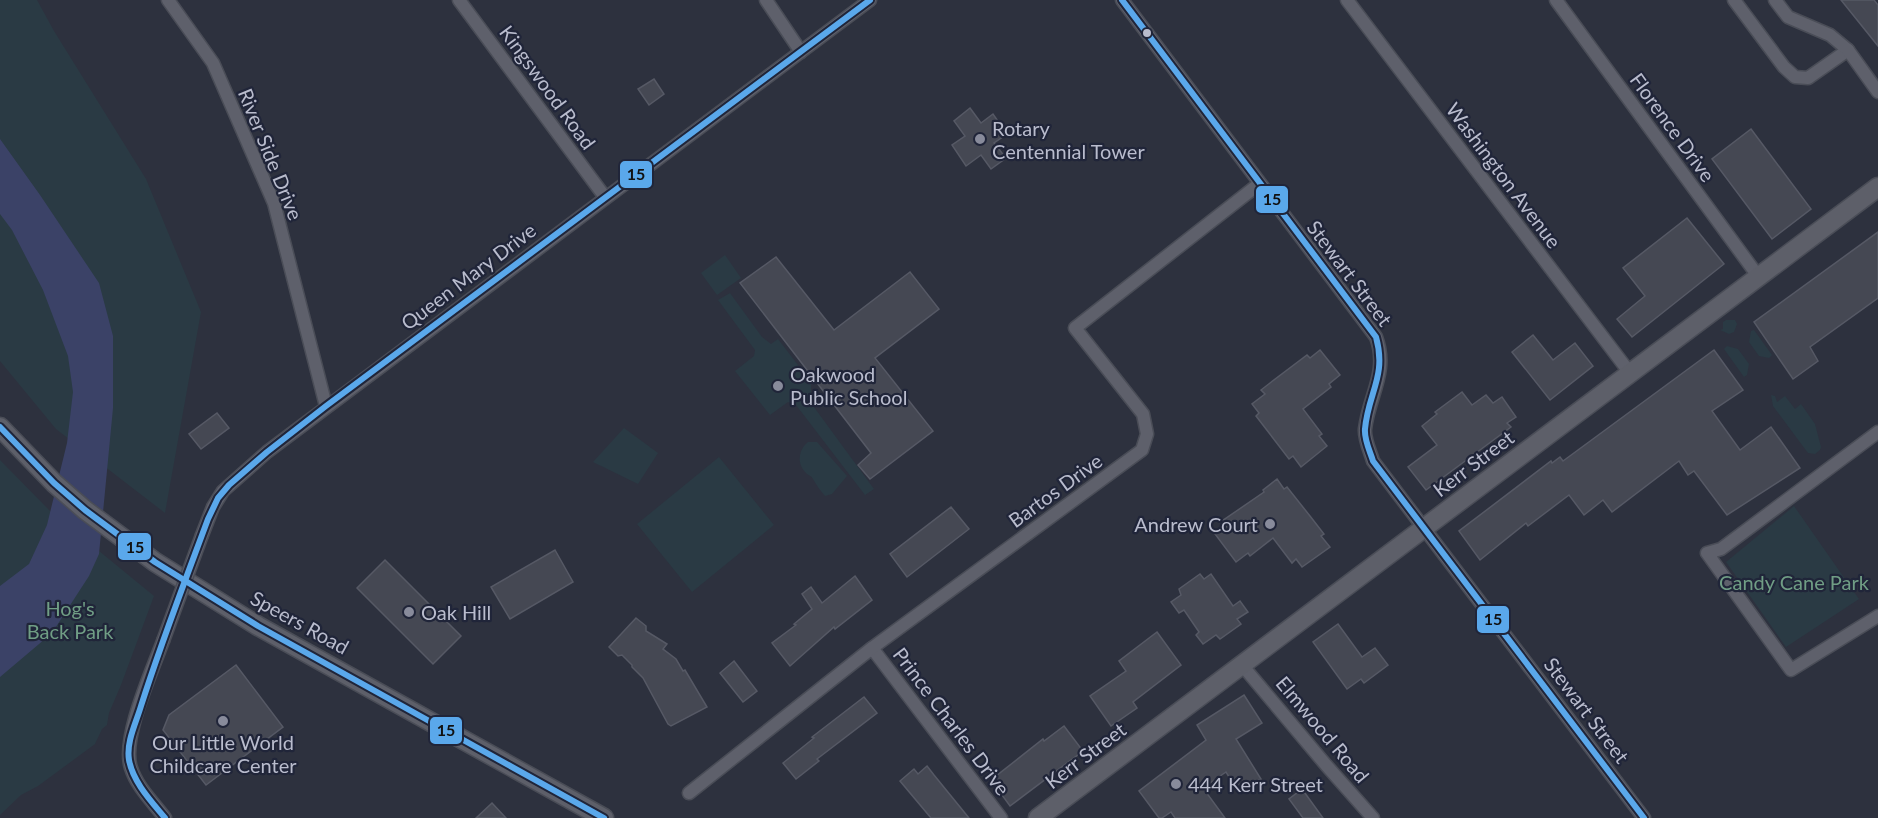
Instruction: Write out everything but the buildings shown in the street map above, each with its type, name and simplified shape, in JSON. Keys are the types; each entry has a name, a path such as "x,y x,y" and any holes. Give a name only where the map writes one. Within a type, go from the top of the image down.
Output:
{"main road":[{"name":"Kerr Street","path":"1038,818 1878,187"},
{"name":"Speers Road","path":"0,427 62,490 120,538 155,562 258,626 604,818"}],"street":[{"name":"River Side Drive","path":"168,0 213,63 274,203 326,406"},
{"name":"Kingswood Road","path":"459,0 605,197"},
{"path":"766,0 801,52"},
{"name":"Queen Mary Drive","path":"165,818 131,768 129,752 132,733 202,535 213,507 229,485 326,406 870,0"},
{"name":"Stewart Street","path":"1122,0 1376,337 1381,351 1381,367 1365,430 1373,461 1644,818"},
{"name":"Washington Avenue","path":"1347,0 1630,373"},
{"name":"Florence Drive","path":"1556,0 1758,276"},
{"path":"1734,0 1784,67 1795,77 1808,78 1848,50"},
{"path":"1775,0 1788,17 1830,35 1848,50 1878,92"},
{"name":"Bartos Drive","path":"688,794 872,648 1142,450 1147,434 1143,414 1075,328 1259,184"},
{"path":"1878,432 1845,459 1721,549 1707,553 1791,670 1878,616"},
{"name":"Prince Charles Drive","path":"872,648 1000,818"},
{"name":"Elmwood Road","path":"1242,665 1373,818"}],"green space":[{"path":"0,0 37,0 146,179 201,312 165,513 56,429 0,361"},
{"path":"725,255 741,278 717,295 701,273"},
{"path":"730,293 762,337 771,344 778,339 811,382 811,403 874,489 865,495 796,405 788,402 770,415 735,371 754,356 755,350 718,300"},
{"path":"1735,320 1737,324 1734,332 1729,334 1720,330 1723,329 1723,322"},
{"path":"1754,330 1772,355 1769,358 1759,356 1749,342 1751,331"},
{"path":"1727,346 1738,349 1749,364 1747,375 1744,377 1724,349"},
{"path":"1771,395 1775,396 1777,402 1785,396 1795,409 1801,404 1815,424 1820,450 1815,454 1808,453 1773,406"},
{"path":"624,428 658,453 638,484 593,462"},
{"path":"808,442 817,442 847,476 832,494 825,496 801,465 801,452"},
{"path":"719,457 774,525 692,592 637,524"},
{"name":"Hog's Back Park","path":"0,460 49,510 154,596 109,713 107,725 102,729 95,744 38,786 21,795 0,815"},
{"name":"Candy Cane Park","path":"1794,506 1859,599 1786,647 1726,562"}],"water":[{"path":"0,139 99,283 113,336 113,408 99,554 89,576 52,633 0,677 0,586 29,564 47,525 67,443 73,392 68,356 43,290 12,230 0,214"}],"transit line":[{"name":"15","path":"165,818 134,776 128,753 130,739 208,519 218,498 229,485 326,406 870,0"},
{"name":"15","path":"1122,0 1376,337 1379,351 1378,374 1365,429 1366,441 1373,461 1644,818"},
{"name":"15","path":"0,427 54,483 85,510 155,562 258,626 604,818"}],"place":[{"name":"Rotary Centennial Tower","path":"980,139"},
{"name":"Oakwood Public School","path":"778,386"},
{"name":"Andrew Court","path":"1270,524"},
{"name":"Oak Hill","path":"409,612"},
{"name":"Our Little World Childcare Center","path":"223,721"},
{"name":"444 Kerr Street","path":"1176,784"}]}
